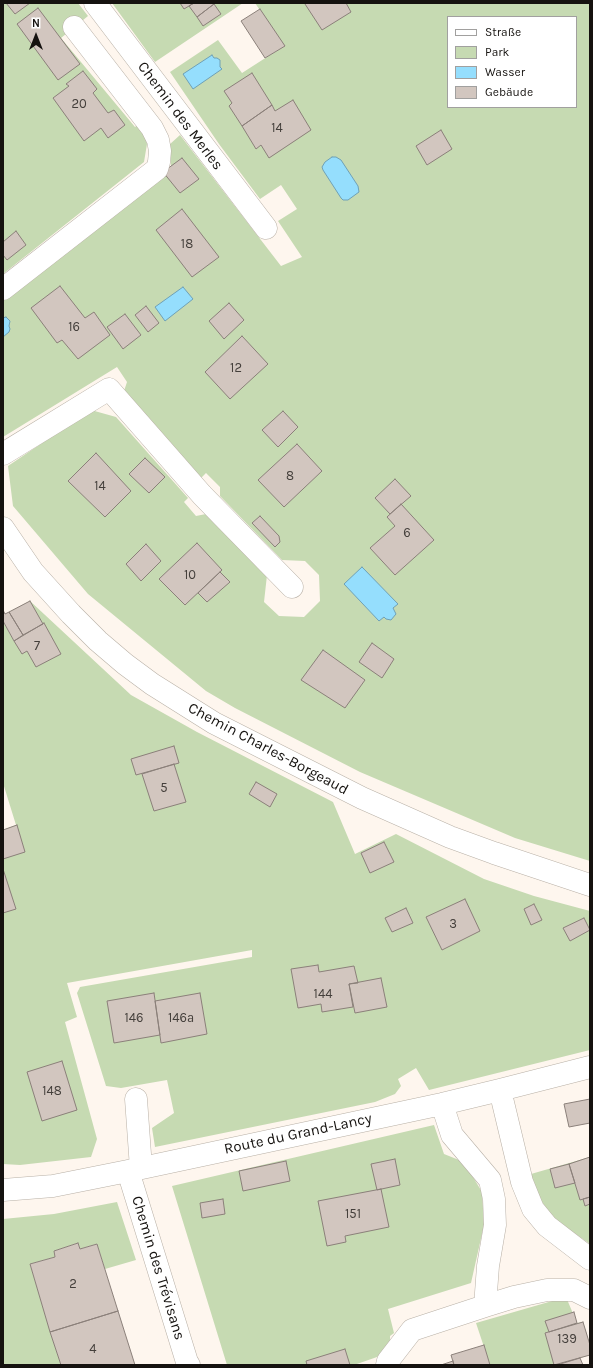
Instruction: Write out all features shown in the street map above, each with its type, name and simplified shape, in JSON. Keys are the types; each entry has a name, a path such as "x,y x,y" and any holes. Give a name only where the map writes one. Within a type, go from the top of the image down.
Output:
{"street":[{"name":"Chemin des Merles","path":"95,3 266,228"},
{"path":"3,289 157,169 159,162 160,151 158,140 152,128 74,27"},
{"path":"3,454 109,389 202,495 292,588"},
{"name":"Chemin Charles-Borgeaud","path":"3,528 33,572 98,641 152,684 214,723 362,798 450,837 590,885"},
{"name":"Route du Grand-Lancy","path":"3,1190 20,1190 53,1186 442,1104 590,1067"},
{"path":"500,1090 522,1182 533,1208 540,1218 556,1234 590,1259"},
{"name":"Chemin des Trévisans","path":"136,1099 134,1169 186,1362 189,1365"},
{"path":"442,1104 452,1136 490,1180 494,1199 495,1225 488,1266 485,1306"},
{"path":"387,1365 388,1361 412,1330 514,1297 547,1290 574,1290 590,1298"}],"green space":[{"path":"3,3 78,3 88,16 61,38 135,127 141,122 147,144 144,162 3,274"},
{"path":"112,3 243,3 155,62"},
{"path":"255,3 590,3 590,861 515,838 360,772 235,708 206,691 88,594 13,506 8,466 91,410 116,417 188,498 184,502 196,516 206,514 267,575 264,602 279,616 304,617 320,601 319,575 305,561 282,560 220,496 220,487 206,473 201,478 124,391 127,382 117,367 3,437 3,300 171,166 169,145 180,135 281,266 302,257 278,221 297,209 281,185 260,199 219,144 170,72 218,40 242,73 284,46"},
{"path":"30,601 131,695 197,732 333,802 355,854 396,834 484,879 534,896 590,911 590,1050 429,1090 416,1068 398,1079 401,1086 395,1094 375,1102 155,1147 152,1128 174,1113 167,1080 121,1088 106,1086 77,993 80,987 252,957 252,950 67,983 77,1017 65,1022 97,1139 91,1157 20,1165 3,1164 3,830 16,825 3,783 3,621 14,641 22,635 9,612"},
{"path":"434,1125 444,1154 464,1162 482,1192 484,1225 471,1283 388,1309 394,1333 390,1336 390,1342 377,1357 354,1365 227,1365 172,1186"},
{"path":"590,1157 590,1244 554,1219 537,1195 531,1174"},
{"path":"117,1202 136,1260 105,1269 97,1244 80,1249 78,1243 54,1251 55,1257 30,1264 61,1365 3,1365 3,1219 54,1214"},
{"path":"566,1297 577,1323 583,1322 590,1345 590,1355 557,1365 490,1365 476,1323"}],"water":[{"path":"212,55 214,58 220,60 220,67 222,69 193,89 183,74"},
{"path":"332,157 336,157 341,160 358,186 359,192 348,200 343,200 341,198 323,170 322,167 325,162"},
{"path":"183,287 193,299 165,321 155,307"},
{"path":"6,317 10,321 10,329 9,332 3,337 3,318"},
{"path":"362,567 398,604 393,608 396,614 391,620 384,617 379,621 344,584"}],"building":[{"path":"6,3 30,3 15,14"},
{"path":"180,3 194,3 184,9"},
{"path":"194,3 214,4 197,17 189,6"},
{"path":"346,3 351,12 322,30 305,4"},
{"path":"214,4 221,14 203,26 197,17"},
{"path":"38,8 80,64 58,80 17,24"},
{"path":"260,9 285,46 265,58 241,21"},
{"path":"83,71 97,89 93,93 108,113 114,110 125,125 108,138 101,128 84,141 53,98 69,86 66,84"},
{"path":"252,73 272,105 242,126 229,106 232,103 224,91"},
{"path":"293,100 311,130 269,158 261,145 256,149 242,126 272,105 275,111"},
{"path":"441,130 452,149 427,165 416,146"},
{"path":"182,158 199,179 180,193 163,172"},
{"path":"182,209 219,257 192,277 156,230"},
{"path":"16,231 26,245 7,260 3,255 3,242"},
{"path":"60,286 85,318 94,312 110,335 78,359 62,340 57,343 31,308"},
{"path":"229,303 244,320 224,339 209,321"},
{"path":"146,306 159,323 148,332 135,315"},
{"path":"125,314 141,335 123,349 107,327"},
{"path":"242,336 268,364 230,399 205,372"},
{"path":"283,411 298,427 278,447 262,430"},
{"path":"297,444 322,471 284,507 258,480"},
{"path":"96,453 131,491 105,517 68,481"},
{"path":"145,458 165,477 149,493 129,474"},
{"path":"395,479 411,496 390,514 375,498"},
{"path":"401,504 434,540 395,575 370,548 395,526 387,517"},
{"path":"260,516 279,536 280,542 275,547 252,523"},
{"path":"197,543 222,570 185,605 159,579"},
{"path":"146,544 161,561 141,581 126,564"},
{"path":"220,572 230,582 207,602 198,593"},
{"path":"30,601 43,624 23,635 9,612"},
{"path":"3,610 5,614 9,612 23,635 14,641 3,621"},
{"path":"44,623 61,654 36,667 27,651 22,654 14,641"},
{"path":"372,643 394,659 382,678 359,662"},
{"path":"323,650 365,680 345,708 301,680"},
{"path":"174,746 179,763 136,775 131,759"},
{"path":"174,764 186,802 154,811 142,774"},
{"path":"256,782 277,794 270,807 249,794"},
{"path":"17,825 25,852 3,859 3,830"},
{"path":"384,842 394,862 370,873 361,853"},
{"path":"3,869 16,909 3,913"},
{"path":"465,899 480,931 442,950 426,917"},
{"path":"534,904 542,920 531,925 524,909"},
{"path":"406,908 413,923 392,932 385,918"},
{"path":"584,918 590,930 570,941 563,928"},
{"path":"318,965 319,972 354,966 358,983 349,984 353,1007 322,1012 321,1004 298,1008 291,969"},
{"path":"381,978 387,1007 355,1013 349,984"},
{"path":"154,993 160,1035 114,1043 107,1001"},
{"path":"200,993 207,1034 161,1043 155,1001"},
{"path":"62,1061 77,1110 42,1121 27,1072"},
{"path":"590,1099 590,1123 569,1127 564,1104"},
{"path":"590,1157 590,1197 580,1200 569,1164"},
{"path":"395,1159 400,1185 377,1190 371,1164"},
{"path":"286,1161 290,1181 243,1191 239,1171"},
{"path":"569,1164 575,1183 555,1188 550,1169"},
{"path":"381,1189 389,1227 345,1236 346,1242 327,1246 318,1201"},
{"path":"590,1197 590,1204 585,1206 583,1199"},
{"path":"223,1199 225,1214 202,1218 200,1203"},
{"path":"78,1243 80,1249 97,1244 118,1311 50,1332 30,1264 55,1257 54,1251"},
{"path":"118,1311 135,1365 61,1365 50,1332"},
{"path":"574,1312 577,1323 549,1332 545,1321"},
{"path":"583,1322 590,1345 590,1355 554,1365 545,1333"},
{"path":"484,1345 490,1365 454,1365 451,1355"},
{"path":"345,1349 350,1365 307,1365 306,1361"},
{"path":"580,1358 583,1365 557,1365"},
{"path":"453,1361 454,1365 441,1365"}]}
